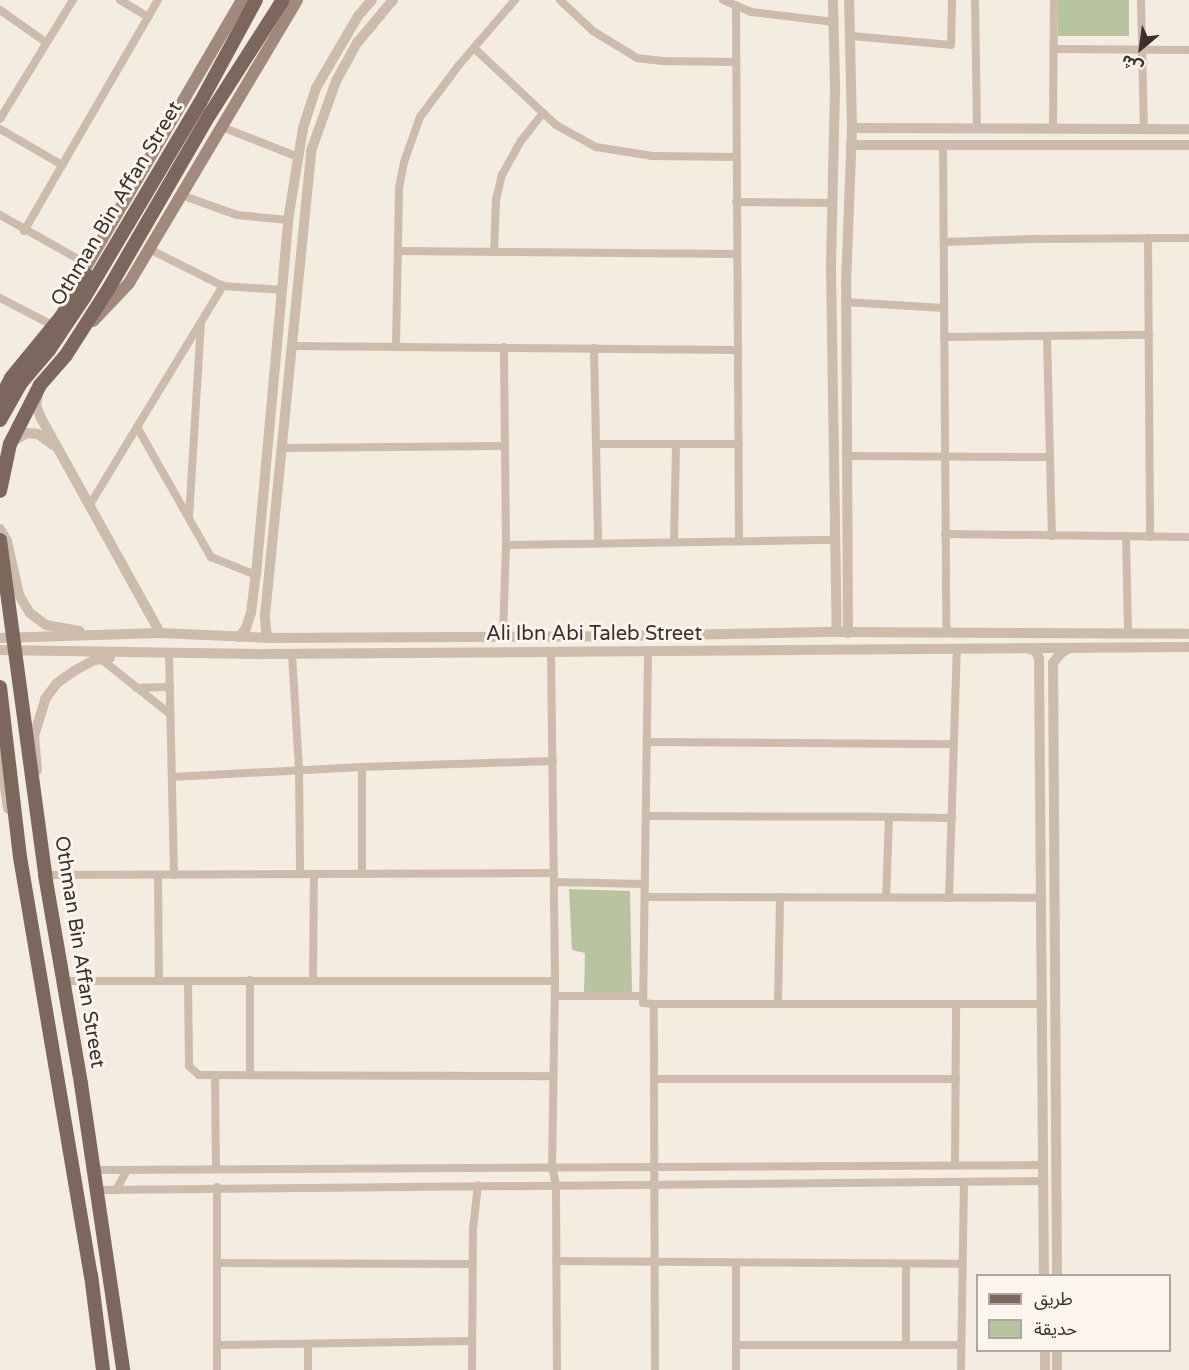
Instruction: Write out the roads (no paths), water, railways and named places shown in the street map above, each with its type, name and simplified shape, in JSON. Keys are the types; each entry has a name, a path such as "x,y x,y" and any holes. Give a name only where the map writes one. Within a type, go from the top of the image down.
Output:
{"main road":[{"name":"Othman Bin Affan Street","path":"52,325 242,0"},
{"name":"Othman Bin Affan Street","path":"0,420 21,383 68,323 118,241 200,103 256,0"},
{"path":"261,0 261,8 268,12 277,0"},
{"name":"Othman Bin Affan Street","path":"0,491 10,444 40,385 66,355 110,288 210,114 283,0"},
{"name":"Othman Bin Affan Street","path":"79,334 129,283 297,0"},
{"path":"200,103 223,68 250,18 260,16 263,20 261,28 210,114"},
{"path":"0,399 5,382 61,317 95,263 118,241"},
{"name":"Othman Bin Affan Street","path":"0,540 10,642 45,875 94,1170 123,1370"},
{"name":"Othman Bin Affan Street","path":"0,687 20,857 91,1275 103,1370"}],"street":[{"path":"0,119 74,0"},
{"path":"120,0 148,17"},
{"path":"24,231 158,0"},
{"path":"239,637 251,613 256,575 288,220 303,128 316,88 358,16 372,0"},
{"path":"269,638 265,615 311,151 336,81 357,43 393,0"},
{"path":"396,346 399,188 404,162 420,117 515,0"},
{"path":"560,0 593,31 637,58 662,61 735,62"},
{"path":"723,0 751,12 834,22"},
{"path":"833,0 835,540 842,632"},
{"path":"842,632 846,456 846,302 852,128 849,0"},
{"path":"851,36 951,45 952,0"},
{"path":"975,0 977,128"},
{"path":"1053,129 1054,0"},
{"path":"1141,0 1144,129"},
{"path":"736,5 740,539"},
{"path":"0,10 47,43"},
{"path":"474,48 556,125 596,147 652,156 736,158"},
{"path":"1054,49 1189,50"},
{"path":"494,252 496,200 502,175 521,141 543,113"},
{"path":"222,127 298,157"},
{"path":"852,128 1189,129"},
{"path":"0,129 62,165"},
{"path":"851,145 1189,145"},
{"path":"943,146 946,633"},
{"path":"181,195 237,215 288,220"},
{"path":"736,202 833,203"},
{"path":"0,215 24,231 87,264"},
{"path":"1148,238 1150,537"},
{"path":"944,242 1189,238"},
{"path":"149,249 223,286 283,290"},
{"path":"398,251 737,254"},
{"path":"89,506 223,286"},
{"path":"0,298 52,325"},
{"path":"846,302 944,308"},
{"path":"189,518 202,322"},
{"path":"944,337 1149,335"},
{"path":"1047,336 1052,536"},
{"path":"291,346 738,350"},
{"path":"503,636 506,545 504,347"},
{"path":"594,348 598,542"},
{"path":"40,385 36,405 38,411 160,633"},
{"path":"137,427 211,557 256,575"},
{"path":"10,444 27,433 38,434 64,457"},
{"path":"596,444 739,444"},
{"path":"674,541 676,444"},
{"path":"281,448 504,446"},
{"path":"846,456 1050,457"},
{"path":"0,529 8,541 19,595 30,613 46,625 112,635"},
{"path":"945,534 1189,537"},
{"path":"1126,536 1128,633"},
{"path":"506,545 740,539 835,540"},
{"path":"251,613 257,617 265,615"},
{"name":"Ali Ibn Abi Taleb Street","path":"112,635 160,633 269,638 842,632 1189,634"},
{"path":"10,642 112,635"},
{"name":"Ali Ibn Abi Taleb Street","path":"0,650 10,642 132,654 1189,647"},
{"path":"1057,1274 1053,663 1061,653 1070,648"},
{"path":"949,898 957,649"},
{"path":"1026,649 1036,651 1040,660 1044,1274"},
{"path":"551,652 555,981 552,1167 556,1185 557,1370"},
{"path":"648,652 643,1003 1043,1004"},
{"path":"132,654 101,659 74,671 57,683 45,699 37,719 34,736 38,814 45,875 362,874 554,878 645,884"},
{"path":"169,654 174,875"},
{"path":"292,654 299,770 300,874"},
{"path":"101,659 170,714"},
{"path":"137,688 170,687"},
{"path":"647,742 954,744"},
{"path":"0,755 8,813 20,857"},
{"path":"172,777 362,767 553,761"},
{"path":"362,767 362,874"},
{"path":"646,816 952,818"},
{"path":"886,897 889,817"},
{"path":"313,980 314,874"},
{"path":"158,875 159,980"},
{"path":"645,897 1042,898"},
{"path":"778,1004 780,897"},
{"path":"250,980 250,1076"},
{"path":"64,981 555,981"},
{"path":"188,981 189,1066 199,1075 553,1076"},
{"path":"555,996 643,996"},
{"path":"654,1004 655,1370"},
{"path":"955,1165 956,1004"},
{"path":"215,1075 216,1169"},
{"path":"655,1079 956,1079"},
{"path":"94,1170 1044,1165"},
{"path":"116,1190 127,1170"},
{"path":"97,1190 217,1187 1044,1181"},
{"path":"961,1370 964,1182"},
{"path":"472,1370 472,1264 478,1185"},
{"path":"217,1187 217,1370"},
{"path":"556,1261 962,1264"},
{"path":"217,1263 472,1264"},
{"path":"736,1263 736,1370"},
{"path":"906,1264 906,1345"},
{"path":"218,1345 471,1341"},
{"path":"308,1344 308,1370"},
{"path":"737,1345 961,1345"},
{"path":"1045,1352 1045,1370"},
{"path":"1057,1352 1057,1370"}]}
